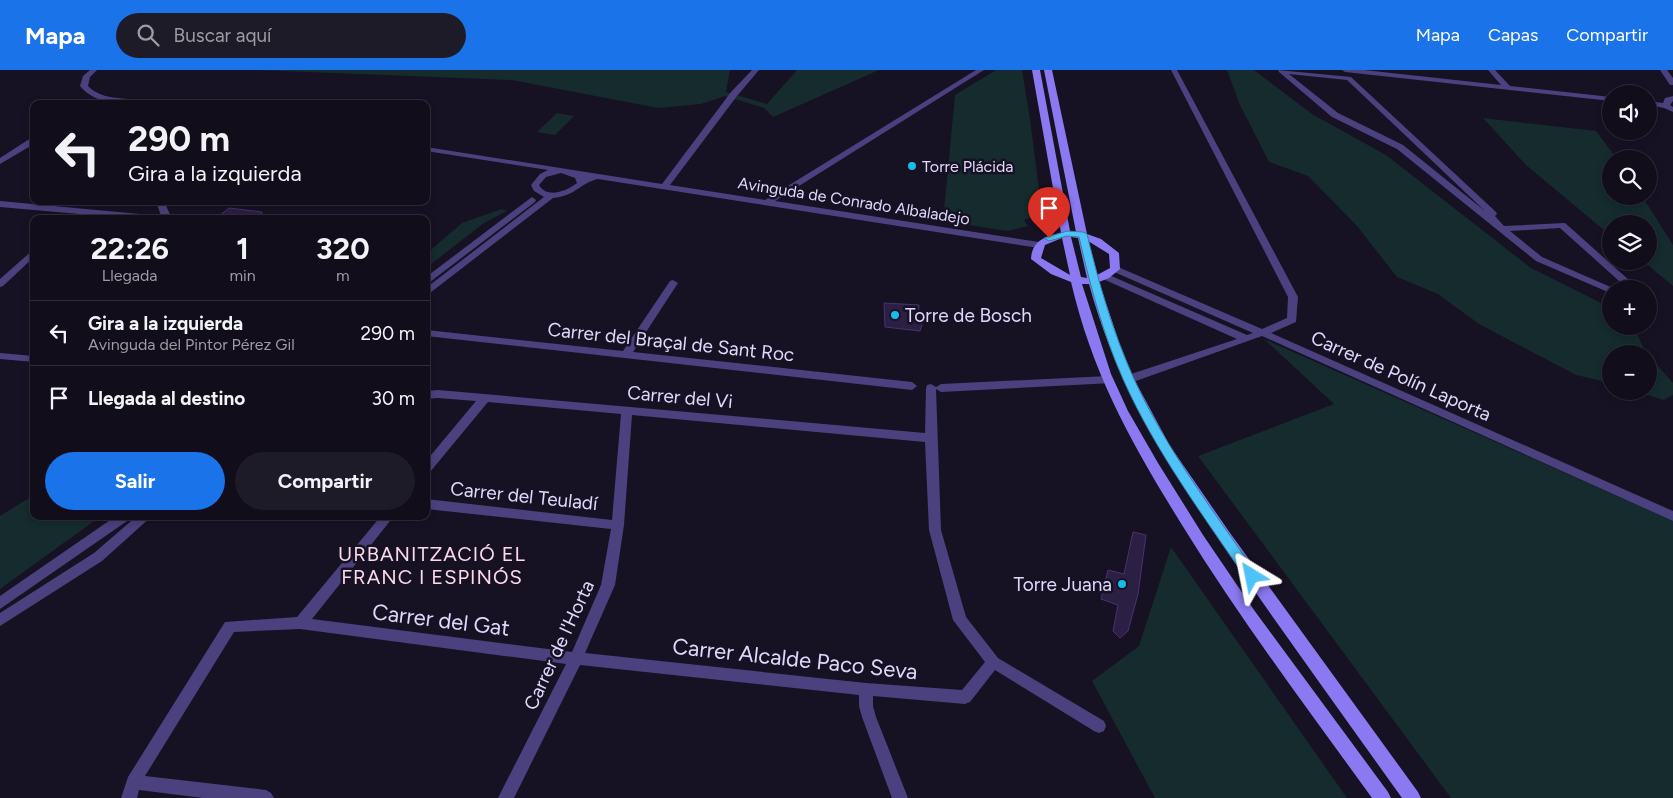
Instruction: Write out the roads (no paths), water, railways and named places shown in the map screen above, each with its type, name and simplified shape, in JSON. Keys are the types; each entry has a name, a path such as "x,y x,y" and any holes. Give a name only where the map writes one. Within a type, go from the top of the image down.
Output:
{"main road":[{"path":"1036,70 1076,280 1098,357 1108,380 1138,440 1224,579 1382,798"},
{"path":"1048,70 1083,234 1100,279 1111,334 1128,379 1158,435 1198,499 1412,798"},
{"path":"1067,234 1083,234 1102,243 1114,253 1115,269 1100,279 1076,280 1060,275 1036,259 1036,251 1039,245 1049,238 1067,234"}],"street":[{"path":"94,70 87,76 84,86 89,92 98,97 116,100"},
{"path":"664,187 734,94 756,70"},
{"path":"766,203 981,70"},
{"path":"1128,379 1263,333 1292,320 1293,297 1174,70"},
{"path":"1345,70 1602,98"},
{"path":"1384,70 1393,75"},
{"path":"1491,70 1508,88"},
{"path":"1663,70 1673,83"},
{"path":"1602,286 1539,259 1400,147 1335,115 1281,71 1349,78 1493,214 1490,216 1502,229 1562,225 1624,280"},
{"path":"94,100 98,97"},
{"path":"1669,108 1668,100 1673,98"},
{"path":"0,162 30,143"},
{"name":"Avinguda de Conrado Albaladejo","path":"430,150 1039,245"},
{"path":"540,167 542,171 540,178"},
{"path":"546,194 536,189 534,185 540,178 553,172 569,172 580,177 580,182"},
{"name":"Avinguda de Conrado Albaladejo","path":"546,194 573,190 580,182 596,176"},
{"path":"430,279 546,194"},
{"path":"430,290 546,194"},
{"path":"0,204 134,215"},
{"path":"74,215 79,210"},
{"path":"0,284 30,256"},
{"name":"Carrer de Polín Laporta","path":"1115,269 1673,516"},
{"path":"1100,279 1247,338"},
{"path":"626,355 674,283"},
{"name":"Carrer del Braçal de Sant Roc","path":"430,333 912,386"},
{"path":"0,356 30,359"},
{"path":"1100,726 993,662 960,620 935,530 931,438 936,388 1108,380"},
{"name":"Carrer del Vi","path":"430,395 627,410 931,438"},
{"path":"430,464 485,398"},
{"name":"Carrer de l'Horta","path":"506,798 576,659 608,585 618,525 627,410"},
{"name":"Carrer del Teuladí","path":"430,504 618,525"},
{"path":"0,603 120,520"},
{"path":"0,620 98,557 141,520"},
{"path":"300,623 385,520"},
{"name":"Carrer del Gat","path":"133,782 230,626 300,623 576,659"},
{"name":"Carrer Alcalde Paco Seva","path":"576,659 964,698 993,662"},
{"path":"866,689 866,706 869,717 900,798"},
{"path":"129,798 133,782 266,798"}],"place":[{"name":"Torre Plácida","path":"912,166"},
{"name":"Torre de Bosch","path":"895,315"},
{"name":"Torre Juana","path":"1122,584"}],"district":[{"name":"URBANITZACIÓ EL FRANC I ESPINÓS","path":"432,566"}]}
